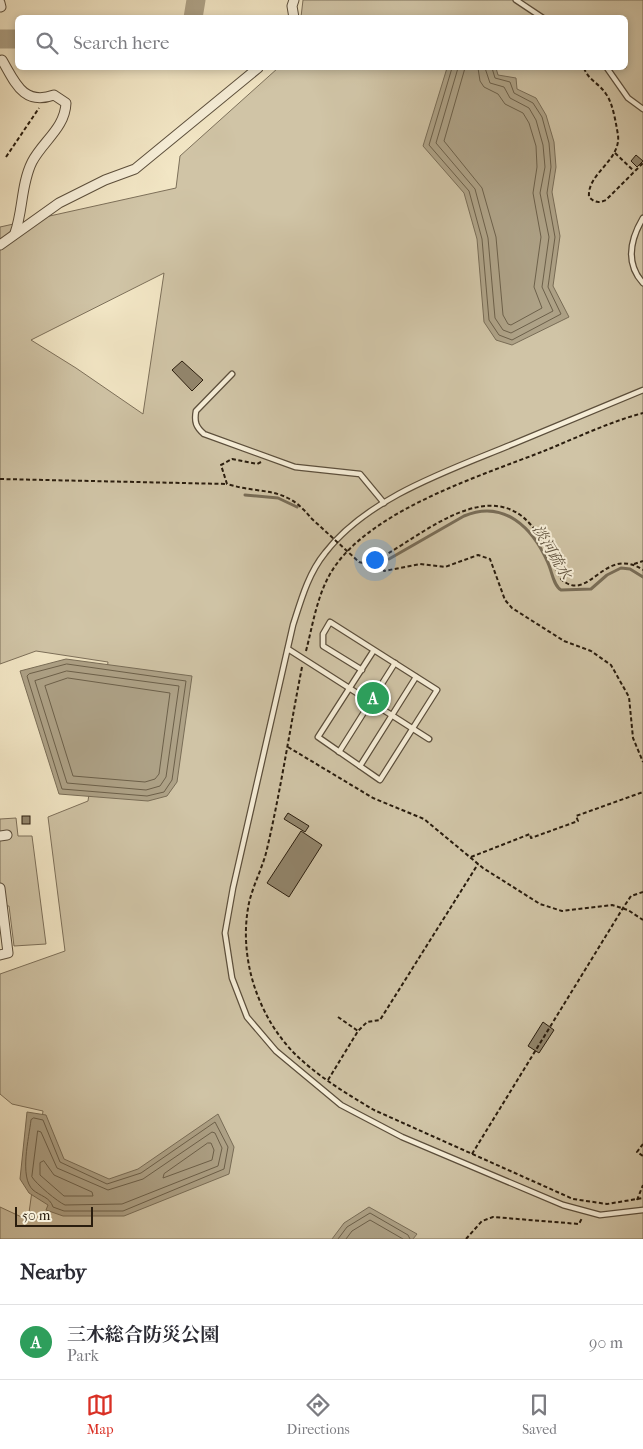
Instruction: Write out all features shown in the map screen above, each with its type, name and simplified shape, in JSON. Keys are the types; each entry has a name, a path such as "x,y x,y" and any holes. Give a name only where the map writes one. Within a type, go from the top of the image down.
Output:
{"street":[{"path":"294,0 292,6 294,15"},
{"path":"2,60 20,89 32,98 43,99 54,95 66,103 66,116 32,162 26,182 21,217 15,234"},
{"path":"0,245 59,203 105,180 135,169 256,70"},
{"path":"0,888 8,953 0,955"}],"lane":[{"path":"516,0 538,15"},
{"path":"608,70 628,98 643,109"},
{"path":"643,218 632,238 631,249 633,267 643,284"},
{"path":"232,374 196,412 196,424 204,434 268,458 314,471 360,474 384,503"},
{"path":"643,390 457,466 384,503 346,530 316,566 300,602 288,649 233,888 225,933 232,978 247,1017 276,1051 340,1105 402,1137 563,1205 600,1215 643,1210"},
{"path":"362,670 323,646 323,634 330,622 437,690 380,780 318,737 362,670 374,650"},
{"path":"288,649 429,739"},
{"path":"339,752 395,663"},
{"path":"360,766 416,677"}],"path":[{"path":"585,70 587,76 608,95 618,136 615,153 591,185 589,197 593,202 606,200 643,163"},
{"path":"6,157 43,99"},
{"path":"615,153 634,171"},
{"path":"643,413 451,488 376,528 344,555 328,577 316,607 303,659 288,747 266,852 249,903 247,952 254,984 272,1025 296,1054 328,1080 374,1110 573,1199 607,1204 643,1198"},
{"path":"227,484 221,465 232,459 257,464 268,458"},
{"path":"0,479 227,484 285,496 300,504 311,518 359,562 375,566 381,564 387,554 462,511 476,506 491,505 508,508 530,523 541,538 561,579 566,583 588,582 620,562 634,564 643,570"},
{"path":"381,564 384,572 420,564 445,567 478,555 490,559 505,600 512,608 564,641 591,651 611,665 629,697 632,738 643,762"},
{"path":"634,564 643,561"},
{"path":"288,747 373,798 424,819 478,864 532,900 549,908 567,911 612,905 623,908 643,920"},
{"path":"471,857 530,834 531,838 578,820 576,816 643,792"},
{"path":"328,1080 358,1031 367,1022 380,1020 478,864"},
{"path":"472,1154 623,908 631,896 643,892"},
{"path":"338,1017 358,1031"},
{"path":"643,1144 638,1152 643,1156"},
{"path":"637,1200 643,1185"},
{"path":"466,1239 482,1222 493,1216 579,1224 585,1211"}],"shaded area":[{"path":"303,0 643,0 643,1239 0,1239 0,1207 28,1220 43,1111 12,1104 0,1094 0,974 65,951 48,817 88,801 108,662 36,651 0,664 0,227 176,188 180,156 276,70 628,70 628,15 301,15","holes":["164,273 143,414 31,340"]},
{"path":"16,818 18,836 32,836 46,944 14,946 9,906 0,906 0,819"}],"water":[{"path":"446,70 497,70 498,75 516,78 517,89 536,98 546,115 554,142 556,167 552,192 560,236 553,286 569,317 512,345 496,340 484,322 477,239 464,193 423,146"},
{"path":"66,659 192,676 177,782 167,796 148,801 59,794 20,671"},
{"path":"27,1112 46,1115 64,1159 109,1179 138,1169 218,1114 234,1147 229,1174 124,1216 63,1216 46,1210 48,1205 29,1193 20,1179"},
{"path":"369,1207 417,1234 413,1239 332,1239 344,1223"}],"building":[{"path":"636,155 643,161 637,167 631,161"},
{"path":"182,361 203,380 192,391 172,370"},
{"path":"288,813 309,826 305,832 284,819"},
{"path":"22,816 30,816 30,824 22,824"},
{"path":"301,831 322,845 289,897 267,883"},
{"path":"543,1022 554,1030 539,1053 528,1046"}],"waterway":[{"path":"194,15 196,0"},
{"path":"0,39 15,39"},
{"name":"淡河疏水","path":"245,495 278,498 297,507"},
{"name":"淡河疏水","path":"389,559 464,516 492,511 504,514 515,520 534,538 542,550 554,581 561,590 591,589 607,575 621,568 630,569 643,577"}],"place":[{"name":"三木総合防災公園","path":"373,698"}]}
